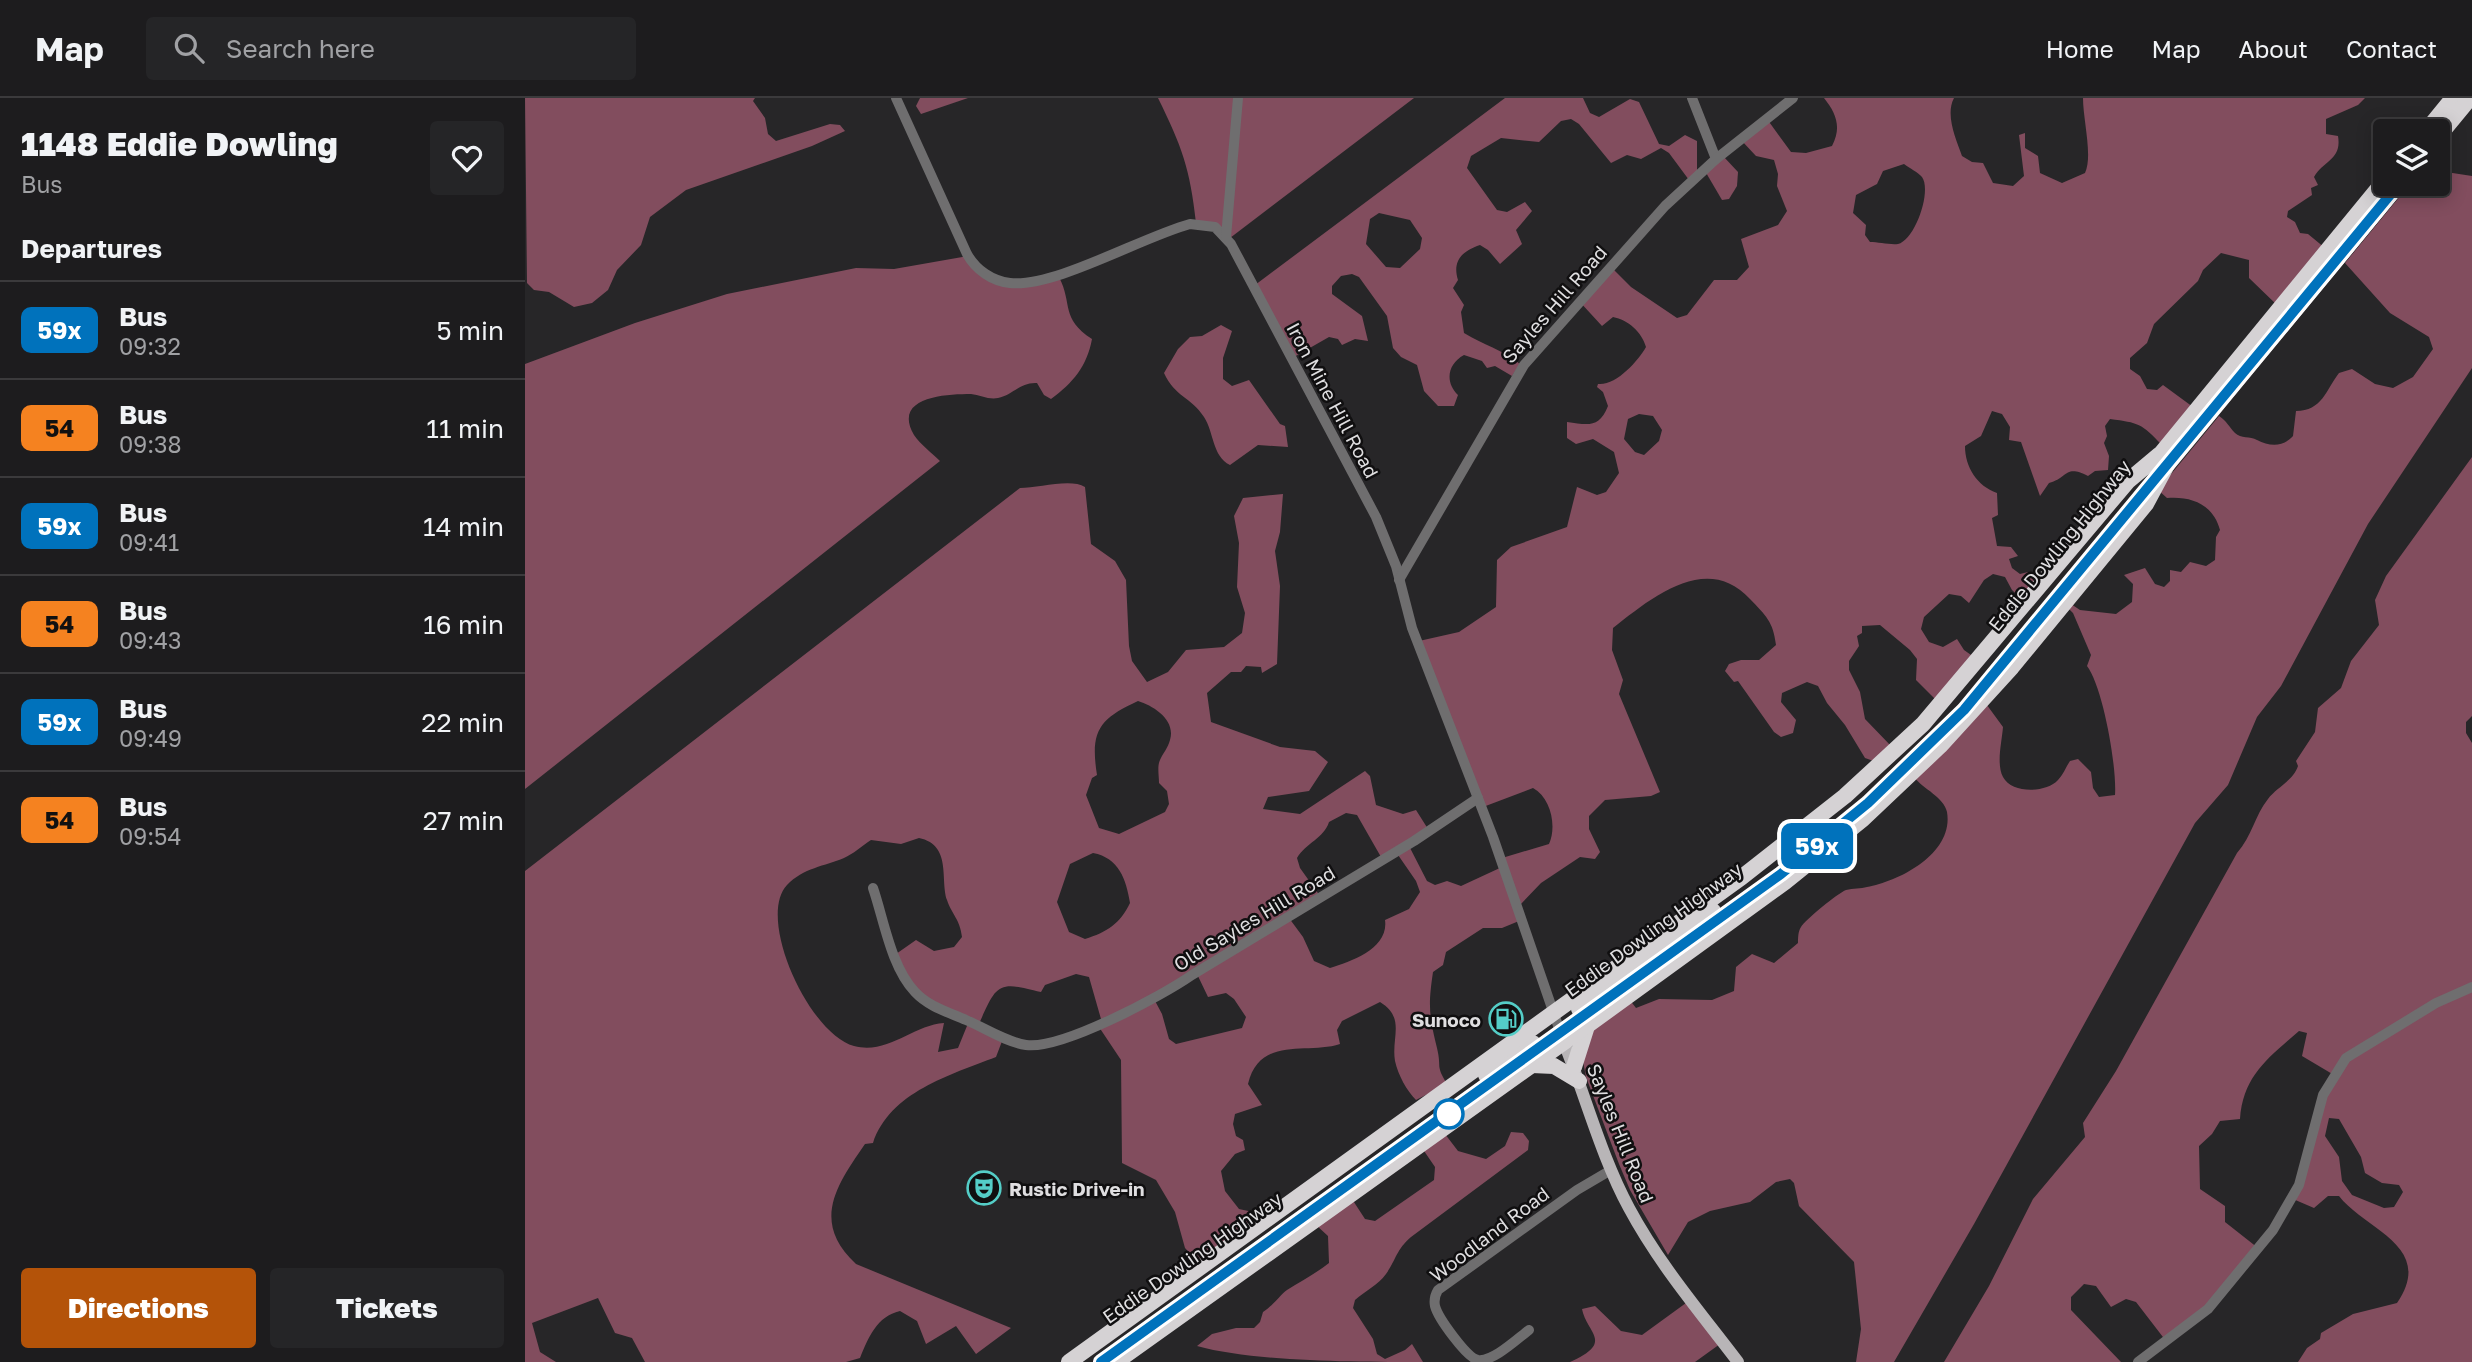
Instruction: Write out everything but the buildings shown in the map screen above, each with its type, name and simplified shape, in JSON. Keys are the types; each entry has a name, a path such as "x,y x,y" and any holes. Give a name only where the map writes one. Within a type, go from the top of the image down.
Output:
{"highway":[{"path":"2436,119 2453,98"},
{"path":"2450,123 2470,98"},
{"path":"2450,127 2472,107"},
{"name":"Eddie Dowling Highway","path":"1101,1362 1584,1017 1806,854 1906,768 1983,689 2373,195"},
{"name":"Eddie Dowling Highway","path":"2164,459 2389,196"},
{"path":"1069,1362 1768,858 1881,765 1950,695 2127,481 2164,459"},
{"path":"1116,1362 1534,1053 1564,1042 1584,1017"},
{"path":"1534,1053 1554,1066 1576,1074 1584,1017"},
{"name":"Eddie Dowling Highway","path":"1079,1362 1534,1053"}],"main road":[{"name":"Sayles Hill Road","path":"1564,1042 1611,1170 1629,1208 1666,1269 1738,1362"}],"street":[{"path":"896,98 967,254 975,266 994,279 1012,284 1041,281 1190,224 1215,227 1226,237"},
{"path":"1226,237 1238,98"},
{"path":"1692,98 1716,159"},
{"name":"Sayles Hill Road","path":"1399,580 1524,365 1665,206 1716,159 1793,98"},
{"name":"Iron Mine Hill Road","path":"1226,237 1241,260 1376,517 1399,580 1412,628 1478,798 1554,1013"},
{"name":"Old Sayles Hill Road","path":"873,888 900,967 915,992 935,1007 1017,1042 1037,1044 1097,1025 1163,996 1192,975 1414,841 1478,798"},
{"path":"2138,1362 2208,1309 2273,1230 2299,1185 2323,1095 2346,1058 2436,1003 2472,987"},
{"name":"Sayles Hill Road","path":"1554,1013 1564,1042"},
{"name":"Woodland Road","path":"1529,1330 1487,1360 1478,1360 1467,1354 1441,1318 1435,1306 1435,1297 1438,1290 1577,1189 1611,1170"}],"shaded area":[{"path":"525,98 755,98 753,101 765,118 768,134 776,141 830,124 840,125 845,131 812,146 686,190 650,217 641,245 617,270 608,290 592,303 574,307 549,292 534,290 527,283"},
{"path":"920,98 968,98 921,114 916,106"},
{"path":"1158,98 1414,98 1230,238 1196,223 1184,158"},
{"path":"1505,98 1583,98 1590,113 1599,117 1630,99 1639,102 1659,144 1669,146 1685,135 1697,141 1697,178 1689,180 1669,153 1661,148 1641,159 1627,155 1611,163 1579,124 1571,119 1561,121 1539,142 1501,138 1471,156 1467,168 1497,210 1507,212 1525,202 1532,211 1516,230 1522,244 1500,264 1480,245 1468,250 1456,267 1458,280 1453,288 1464,305 1461,312 1464,333 1520,364 1512,376 1495,366 1487,368 1482,361 1464,355 1451,368 1451,385 1458,395 1454,406 1438,406 1424,391 1417,365 1401,357 1393,348 1387,316 1359,277 1352,274 1341,276 1332,286 1332,294 1362,316 1368,341 1355,339 1342,345 1338,339 1329,337 1294,357 1255,285","holes":["1379,213 1410,220 1422,238 1420,249 1400,268 1386,267 1366,244 1370,219"]},
{"path":"1824,98 1954,98 1951,119 1962,156 1972,162 1983,163 1993,183 2013,186 2024,176 2019,135 2025,133 2025,148 2038,156 2040,173 2062,183 2085,173 2088,148 2083,98 2365,98 2358,105 2326,119 2326,134 2338,136 2337,150 2314,177 2318,185 2311,188 2312,195 2288,211 2287,217 2295,222 2300,233 2308,234 2325,248 2278,306 2249,278 2249,260 2221,253 2203,270 2198,281 2154,324 2147,343 2130,358 2130,369 2140,376 2147,389 2157,390 2163,385 2193,407 2162,445 2139,425 2110,419 2105,426 2107,436 2104,443 2109,456 2108,470 2095,471 2088,476 2075,471 2067,473 2049,483 2040,496 2021,442 2009,440 2010,427 2002,414 1992,411 1981,436 1965,446 1973,475 1984,486 1997,493 1998,515 1992,518 1997,546 2011,547 2018,556 2009,559 2012,568 2020,574 2028,572 2044,588 2029,606 2012,590 2005,577 1993,574 1984,580 1969,603 1961,596 1949,594 1924,617 1921,629 1929,642 1943,647 1957,639 1964,650 1981,662 1942,706 1916,680 1917,659 1910,650 1880,625 1862,626 1862,633 1857,636 1859,646 1849,661 1849,670 1860,692 1865,719 1892,747 1882,764 1865,758 1818,686 1807,682 1782,693 1781,702 1796,720 1793,733 1781,737 1774,732 1738,681 1734,682 1725,671 1729,664 1741,660 1759,660 1776,645 1768,619 1733,585 1716,579 1698,579 1680,584 1645,604 1613,628 1612,650 1623,680 1619,694 1660,792 1651,796 1605,800 1589,816 1589,829 1600,852 1595,859 1580,857 1541,883 1520,905 1519,921 1502,928 1483,928 1446,952 1443,965 1433,972 1430,1002 1440,1069 1447,1084 1416,1100 1406,1087 1395,1061 1396,1028 1393,1015 1380,1002 1342,1021 1337,1030 1340,1044 1286,1050 1263,1059 1254,1069 1248,1084 1262,1105 1235,1114 1233,1124 1236,1136 1243,1140 1245,1150 1235,1154 1221,1171 1225,1191 1239,1209 1262,1214 1197,1261 1185,1248 1175,1212 1156,1180 1122,1163 1121,1060 1097,1024 1101,1019 1089,977 1076,974 1045,985 1041,992 1007,986 995,993 979,1024 1004,1036 996,1057 941,1079 907,1098 881,1125 873,1143 865,1144 854,1159 833,1204 831,1219 834,1233 842,1249 856,1264 1011,1328 976,1354 956,1326 926,1344 917,1321 900,1311 879,1323 860,1358 846,1362 645,1362 632,1338 615,1333 598,1298 532,1323 540,1352 556,1362 525,1362 525,871 1020,488 1063,483 1085,487 1091,544 1115,561 1126,580 1132,661 1147,682 1168,672 1186,650 1224,647 1242,633 1245,613 1237,587 1239,543 1234,516 1243,498 1283,494 1280,532 1275,551 1280,586 1277,664 1262,673 1261,667 1246,666 1241,672 1231,672 1207,693 1211,722 1280,747 1315,751 1328,762 1309,791 1268,797 1263,809 1300,814 1365,771 1370,776 1376,805 1403,814 1416,810 1428,829 1408,844 1427,881 1435,885 1447,881 1461,886 1502,867 1502,858 1549,844 1551,813 1544,798 1533,788 1483,807 1419,641 1459,632 1496,607 1497,560 1511,547 1567,527 1577,487 1597,495 1606,492 1619,473 1614,452 1593,439 1576,444 1567,438 1567,422 1597,422 1608,406 1603,392 1597,387 1598,384 1605,384 1619,377 1646,347 1641,336 1629,324 1613,317 1602,326 1579,301 1612,268 1631,287 1677,318 1687,315 1714,280 1737,280 1749,267 1741,239 1778,225 1787,211 1777,186 1778,174 1774,160 1756,156 1741,140 1767,119 1791,152 1806,153 1832,146 1837,126","holes":["1904,164 1920,175 1925,184 1923,203 1916,225 1904,241 1898,244 1870,242 1865,235 1866,225 1853,213 1856,195 1877,184 1883,171","1639,414 1653,416 1662,430 1659,441 1644,455 1635,452 1624,439 1628,419","1138,701 1151,706 1162,715 1167,720 1171,733 1159,765 1159,783 1167,791 1169,804 1165,812 1119,834 1099,828 1086,795 1092,778 1097,775 1095,747 1100,728 1114,714","1346,813 1357,815 1381,857 1396,852 1416,881 1420,892 1409,909 1385,920 1385,930 1375,946 1358,957 1330,968 1314,961 1303,937 1289,918 1320,896 1300,868 1297,858 1327,828 1329,822","919,838 929,842 941,855 947,900 960,926 962,937 954,947 934,951 916,940 896,954 919,995 969,1021 958,1048 938,1052 944,1023 878,1046 854,1046 837,1037 820,1020 792,973 778,922 779,901 787,885 807,871 847,856 871,840 901,844","1093,853 1109,860 1120,871 1130,903 1112,926 1085,939 1069,932 1057,902 1070,864","1197,974 1208,997 1226,993 1234,999 1246,1017 1242,1028 1176,1044 1169,1039 1162,1014 1154,999"]},
{"path":"1723,156 1738,172 1737,186 1729,199 1722,200 1705,171"},
{"path":"2450,173 2472,176 2472,368 2368,524 2281,686 2257,717 2228,785 2195,823 1974,1224 1894,1362 1856,1362 1861,1329 1854,1262 1799,1206 1794,1183 1790,1179 1776,1182 1750,1202 1710,1211 1688,1222 1668,1255 1630,1190 1586,1077 1583,1061 1586,1037 1629,999 1636,1008 1659,999 1712,1000 1734,991 1736,967 1752,954 1774,963 1798,943 1799,931 1804,924 1836,896 1846,890 1865,888 1894,879 1922,863 1942,840 1947,827 1947,812 1938,797 1914,777 1984,701 2003,727 2000,766 2007,783 2029,790 2046,787 2058,780 2070,761 2078,759 2091,772 2093,788 2099,797 2115,795 2108,728 2093,676 2087,666 2091,655 2073,613 2063,603 2065,600 2080,610 2116,614 2132,602 2133,584 2124,575 2145,568 2155,584 2164,587 2170,581 2170,570 2181,572 2190,562 2206,566 2215,560 2216,537 2220,530 2212,514 2192,500 2167,498 2158,490 2219,416 2240,436 2271,445 2280,444 2293,436 2296,411 2305,410 2318,403 2339,373 2352,369 2375,384 2393,388 2413,377 2433,349 2429,337 2390,313 2345,263 2400,196 2450,196"},
{"path":"968,256 1004,282 1059,277 1071,317 1092,339 1087,358 1072,380 1051,399 1044,395 1037,383 1031,383 998,398 971,394 948,395 916,405 910,413 909,422 914,435 940,461 525,789 525,364 635,323 727,294 856,268 894,269"},
{"path":"1221,325 1232,331 1223,358 1223,379 1232,386 1249,380 1280,424 1285,426 1288,447 1258,445 1230,465 1220,456 1204,417 1173,387 1164,373 1178,349 1190,337 1202,336"},
{"path":"2472,457 2472,716 2466,722 2466,733 2472,743 2472,1362 2298,1362 2307,1348 2320,1339 2321,1333 2353,1314 2397,1303 2407,1283 2408,1267 2403,1253 2392,1241 2339,1196 2328,1196 2314,1208 2293,1199 2334,1075 2302,1056 2307,1033 2299,1031 2267,1059 2252,1079 2242,1104 2240,1119 2220,1121 2212,1134 2199,1146 2200,1189 2225,1206 2225,1222 2258,1248 2218,1298 2166,1341 2136,1302 2126,1299 2111,1307 2096,1286 2084,1284 2071,1297 2071,1310 2121,1362 1944,1362 1989,1286 2033,1199 2085,1137 2083,1123 2116,1071 2264,805 2296,771 2296,761 2315,732 2318,708 2341,688 2351,661 2379,625 2375,600 2386,576","holes":["2329,1118 2339,1119 2361,1157 2365,1173 2382,1183 2399,1185 2403,1192 2394,1207 2384,1208 2352,1195 2342,1181 2339,1157 2325,1136"]},
{"path":"1511,1132 1523,1133 1529,1141 1528,1150 1411,1237 1402,1246 1383,1278 1355,1300 1353,1308 1373,1339 1377,1354 1385,1359 1412,1344 1423,1362 1277,1358 1197,1346 1212,1334 1236,1328 1254,1328 1260,1322 1263,1312 1284,1292 1329,1263 1328,1236 1315,1224 1350,1196 1365,1219 1375,1221 1434,1180 1435,1167 1422,1148 1445,1134 1458,1151 1486,1159 1505,1146"},
{"path":"1686,1303 1720,1344 1695,1362 1570,1362 1592,1349 1595,1343 1595,1337 1582,1309 1595,1306 1621,1331 1642,1335"}],"bus line":[{"name":"59x","path":"1101,1362 1538,1051 1781,874 1888,785 1953,722 1988,683 2389,196"}],"place":[{"name":"Sunoco","path":"1506,1019"},
{"name":"Rustic Drive-in","path":"984,1188"}]}
